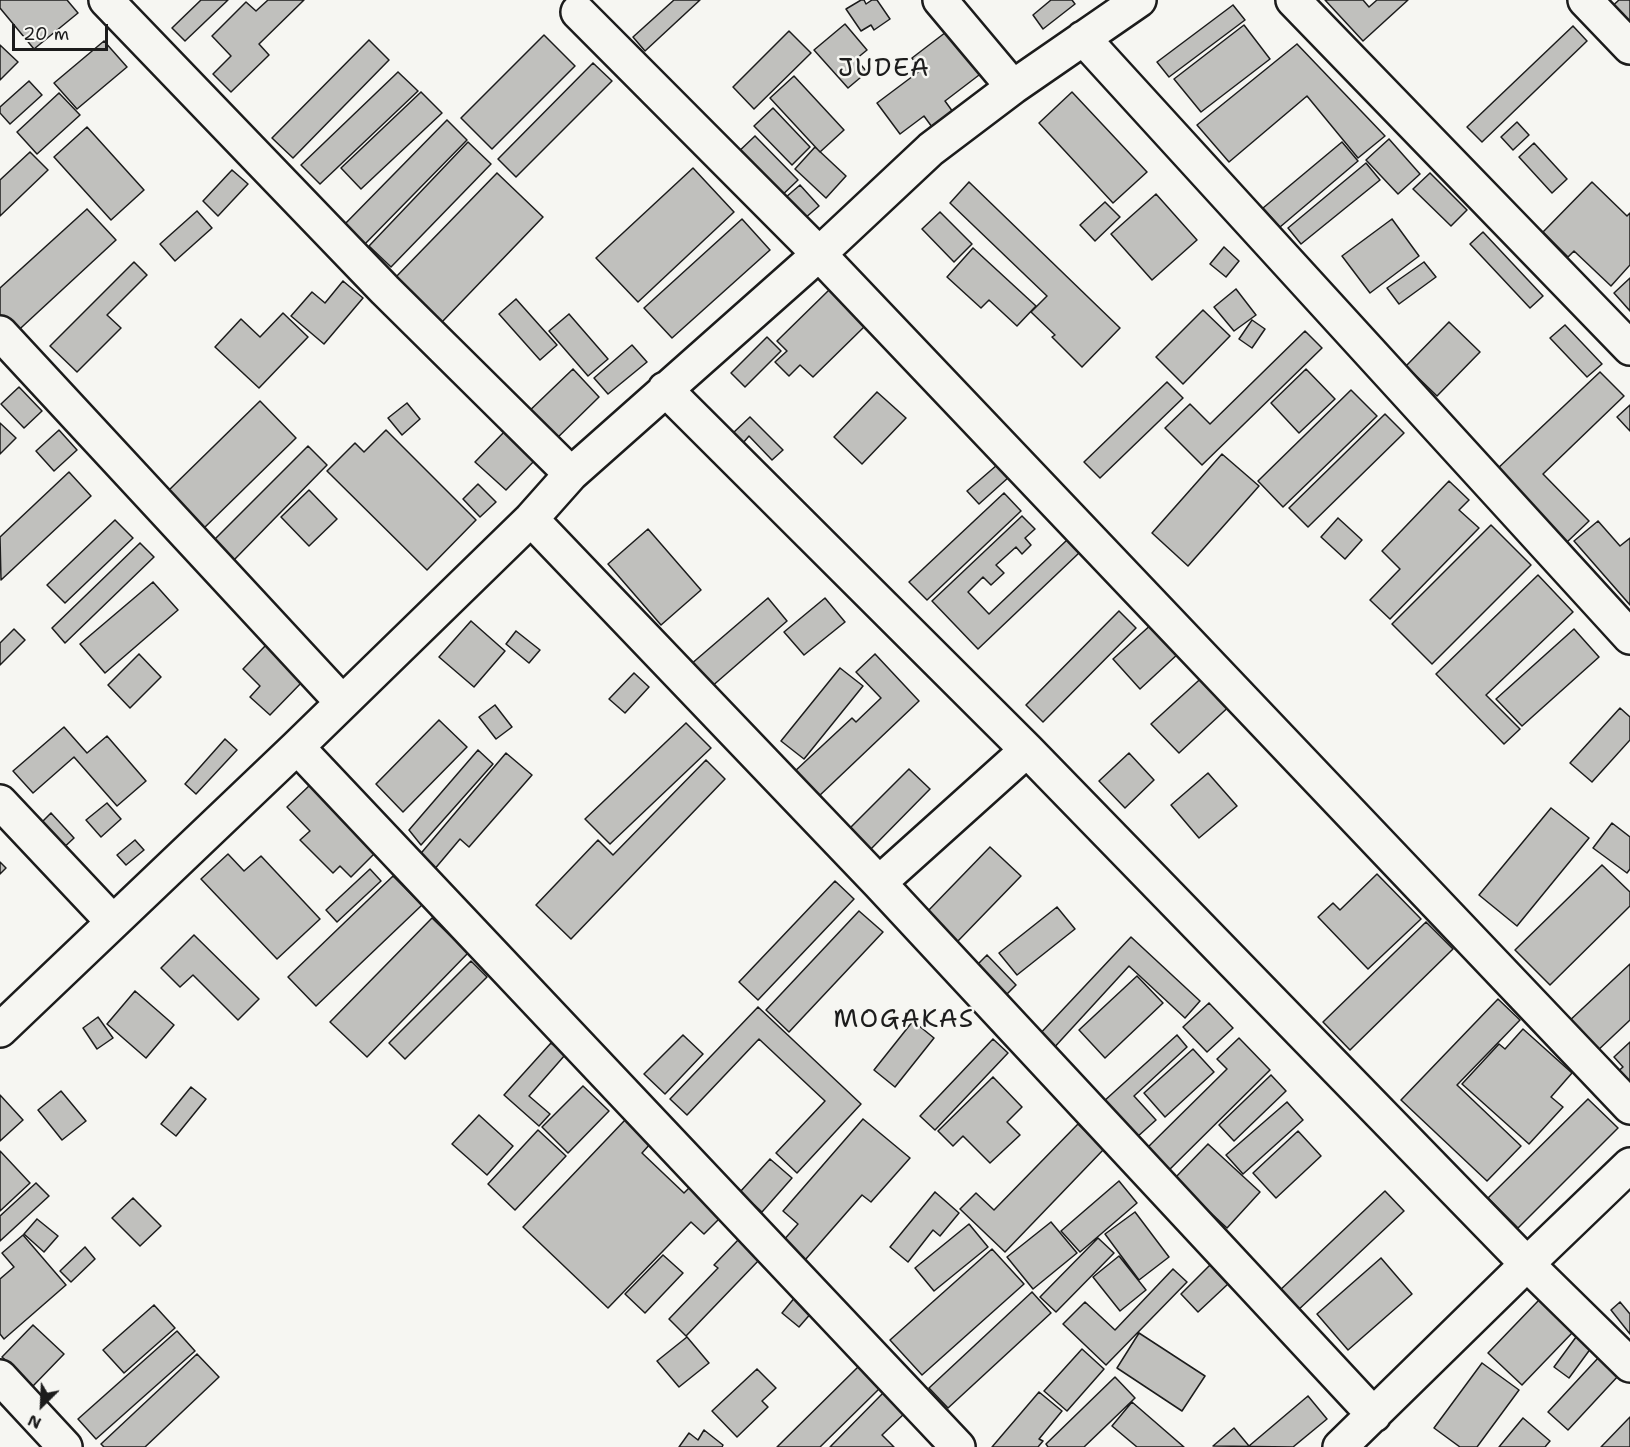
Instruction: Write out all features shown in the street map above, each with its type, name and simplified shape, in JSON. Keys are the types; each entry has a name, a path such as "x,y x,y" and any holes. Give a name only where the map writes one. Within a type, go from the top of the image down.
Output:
{"street":[{"path":"106,0 385,290 571,474"},
{"path":"940,0 1013,87"},
{"path":"0,1030 297,747 531,519 571,474 819,254 931,149 1013,87 1139,0"},
{"path":"1293,0 1630,348"},
{"path":"1585,0 1630,47"},
{"path":"578,12 819,254 1630,1107"},
{"path":"1083,38 1630,637"},
{"path":"0,333 342,702"},
{"path":"665,389 1027,750 1527,1264 1630,1365"},
{"path":"531,519 879,883 1374,1414"},
{"path":"297,747 958,1447"},
{"path":"879,883 1027,750"},
{"path":"0,802 113,922"},
{"path":"1340,1447 1630,1165"},
{"path":"0,1377 65,1447"}],"building":[{"path":"0,0 67,0 78,13 34,49 0,8"},
{"path":"201,0 228,0 185,41 172,28"},
{"path":"268,0 304,0 259,44 269,55 231,92 213,74 231,56 212,36 246,2 256,11"},
{"path":"674,0 700,0 645,51 633,37"},
{"path":"864,0 866,4 877,0 890,19 874,30 871,25 861,31 846,9"},
{"path":"1051,0 1072,0 1075,4 1043,29 1033,15"},
{"path":"1325,0 1363,0 1369,7 1377,0 1408,0 1363,41"},
{"path":"1619,0 1630,0 1630,32 1608,10"},
{"path":"1233,5 1245,20 1169,77 1157,62"},
{"path":"845,24 867,50 856,59 867,72 848,88 814,50"},
{"path":"1244,25 1270,59 1201,112 1174,79"},
{"path":"1573,26 1587,41 1482,142 1467,127"},
{"path":"950,29 983,72 945,101 953,112 932,127 924,116 900,134 877,103 921,70 912,58"},
{"path":"789,31 811,53 754,109 733,87"},
{"path":"544,35 575,66 492,149 461,118"},
{"path":"369,40 389,60 293,158 272,138"},
{"path":"104,41 127,67 77,109 54,83"},
{"path":"1297,44 1385,136 1358,158 1307,96 1229,162 1197,125"},
{"path":"0,45 18,62 0,80"},
{"path":"593,63 612,81 516,177 498,159"},
{"path":"398,72 418,91 320,184 301,165"},
{"path":"794,76 844,130 820,152 770,98"},
{"path":"29,81 42,95 10,124 0,113 0,107"},
{"path":"421,92 442,113 361,189 341,168"},
{"path":"1072,92 1147,172 1113,203 1039,123"},
{"path":"59,93 80,115 37,154 17,132"},
{"path":"773,108 810,147 792,165 754,126"},
{"path":"447,120 467,140 361,248 341,228"},
{"path":"1517,122 1529,135 1513,150 1501,137"},
{"path":"87,127 144,190 111,220 54,157"},
{"path":"755,136 798,180 776,201 734,156"},
{"path":"1389,139 1420,174 1398,194 1366,160"},
{"path":"468,142 491,164 391,267 369,246"},
{"path":"1342,142 1358,161 1280,227 1263,208"},
{"path":"1534,143 1567,179 1552,193 1519,157"},
{"path":"815,147 846,176 826,198 795,169"},
{"path":"30,152 48,170 0,216 0,180"},
{"path":"1366,163 1380,180 1301,244 1288,228"},
{"path":"693,168 734,212 638,302 596,258"},
{"path":"232,170 248,184 218,216 203,201"},
{"path":"497,173 543,217 441,323 394,279"},
{"path":"1430,173 1467,210 1451,226 1413,189"},
{"path":"969,182 1120,328 1082,367 1052,337 1055,335 1031,312 1047,296 950,203"},
{"path":"1592,182 1627,216 1630,213 1630,265 1611,286 1574,251 1568,257 1543,232"},
{"path":"800,185 819,206 797,225 778,204"},
{"path":"1156,194 1197,240 1152,280 1111,234"},
{"path":"1105,202 1120,217 1095,241 1080,225"},
{"path":"87,209 116,240 10,338 0,328 0,288"},
{"path":"197,211 212,228 175,261 160,244"},
{"path":"940,212 972,244 954,262 922,229"},
{"path":"742,219 770,250 672,338 644,308"},
{"path":"1392,219 1419,256 1370,293 1342,256"},
{"path":"1483,232 1543,296 1530,308 1470,244"},
{"path":"1224,247 1239,261 1226,277 1210,264"},
{"path":"973,248 1036,306 1017,326 989,300 981,308 947,277"},
{"path":"134,262 147,275 107,315 121,328 77,372 50,346"},
{"path":"1424,262 1436,277 1399,304 1387,288"},
{"path":"1630,278 1630,311 1614,293"},
{"path":"343,281 363,298 324,344 291,316 312,292 325,303"},
{"path":"1236,289 1256,315 1234,331 1214,307"},
{"path":"829,290 865,326 813,377 800,365 789,376 775,362 787,351 777,341"},
{"path":"516,299 557,345 540,360 499,314"},
{"path":"1203,310 1230,336 1183,384 1156,357"},
{"path":"283,313 308,337 259,388 215,347 241,319 260,337"},
{"path":"569,314 608,359 588,376 549,331"},
{"path":"1252,320 1265,329 1252,348 1239,339"},
{"path":"1449,322 1480,352 1437,396 1406,366"},
{"path":"1565,325 1602,364 1587,377 1550,338"},
{"path":"1305,331 1322,348 1202,465 1165,428 1190,404 1210,424"},
{"path":"767,337 781,351 745,387 731,373"},
{"path":"632,345 647,362 608,394 594,378"},
{"path":"573,369 599,397 551,444 524,416"},
{"path":"1306,369 1335,399 1299,433 1271,403"},
{"path":"1600,372 1624,396 1543,474 1589,521 1566,543 1496,470"},
{"path":"1167,382 1183,398 1100,478 1084,462"},
{"path":"19,387 42,411 24,428 1,404"},
{"path":"1351,390 1377,416 1283,507 1258,481"},
{"path":"877,392 906,418 862,464 834,437"},
{"path":"260,401 296,438 203,529 167,492"},
{"path":"407,403 420,419 402,435 388,418"},
{"path":"1630,405 1630,431 1617,417"},
{"path":"1385,414 1404,433 1308,527 1289,508"},
{"path":"750,417 783,450 772,460 749,436 743,443 733,433"},
{"path":"0,423 16,438 0,454"},
{"path":"59,430 77,450 54,471 36,451"},
{"path":"386,430 476,520 427,570 327,471 355,443 364,452"},
{"path":"506,430 536,459 506,490 475,462"},
{"path":"308,446 327,465 232,562 212,542"},
{"path":"1222,454 1259,486 1188,566 1152,533"},
{"path":"997,465 1009,477 979,504 967,491"},
{"path":"69,472 91,496 1,580 0,537"},
{"path":"1449,481 1469,500 1459,510 1479,528 1390,619 1370,600 1400,569 1382,551"},
{"path":"478,484 496,502 480,517 463,499"},
{"path":"309,490 337,519 309,546 281,517"},
{"path":"1004,493 1021,511 927,600 909,582"},
{"path":"1022,516 1035,529 1025,538 1031,545 1022,554 1016,547 996,565 1004,573 991,585 983,577 968,592 989,614 1067,540 1079,553 978,649 932,601"},
{"path":"1338,518 1362,540 1345,559 1321,537"},
{"path":"115,520 133,538 65,603 47,585"},
{"path":"1598,521 1620,546 1630,538 1630,605 1574,541"},
{"path":"1491,525 1531,565 1432,664 1392,624"},
{"path":"648,529 701,590 661,625 608,564"},
{"path":"140,543 154,557 65,643 52,628"},
{"path":"1538,575 1573,612 1486,695 1520,729 1504,744 1436,674"},
{"path":"153,582 178,610 105,673 80,644"},
{"path":"768,598 787,621 710,688 690,665"},
{"path":"825,598 845,622 804,655 784,632"},
{"path":"1119,611 1136,628 1043,722 1026,705"},
{"path":"471,621 505,651 474,687 439,657"},
{"path":"1153,623 1180,652 1140,689 1113,659"},
{"path":"14,629 25,640 0,665 0,643"},
{"path":"1574,629 1599,657 1522,726 1496,699"},
{"path":"516,631 540,650 529,663 506,644"},
{"path":"266,645 304,680 270,715 250,697 260,686 243,669"},
{"path":"139,654 161,677 130,708 108,685"},
{"path":"875,654 919,701 818,797 794,772 852,718 856,722 881,698 856,672"},
{"path":"840,668 863,686 804,759 781,741"},
{"path":"1208,672 1235,701 1179,753 1151,724"},
{"path":"634,673 649,687 625,713 609,699"},
{"path":"495,705 512,727 496,739 479,717"},
{"path":"1620,708 1630,717 1630,740 1592,782 1570,763"},
{"path":"439,720 467,747 403,812 376,784"},
{"path":"686,723 711,748 610,844 585,819"},
{"path":"64,727 87,753 107,736 146,781 117,806 74,757 33,793 13,771"},
{"path":"225,739 237,750 196,794 185,784"},
{"path":"478,750 493,764 421,845 409,830"},
{"path":"506,753 532,775 469,847 460,839 433,871 417,858"},
{"path":"1129,753 1154,780 1125,808 1099,781"},
{"path":"706,760 725,779 571,939 536,905 598,840 613,855"},
{"path":"909,769 930,789 867,853 846,832"},
{"path":"1208,773 1237,806 1199,838 1171,805"},
{"path":"310,785 376,852 351,877 340,866 333,873 300,840 310,831 287,807"},
{"path":"107,803 121,819 101,837 86,820"},
{"path":"1551,808 1589,838 1517,926 1479,895"},
{"path":"51,813 74,838 59,852 36,828"},
{"path":"1612,823 1630,837 1630,869 1627,873 1593,848"},
{"path":"135,840 144,850 126,865 117,855"},
{"path":"990,847 1021,876 957,942 926,913"},
{"path":"228,854 244,871 261,856 320,919 277,959 201,879"},
{"path":"0,862 6,868 0,874"},
{"path":"1602,865 1630,892 1630,906 1550,985 1515,950"},
{"path":"370,869 381,881 337,922 326,910"},
{"path":"1377,874 1421,919 1368,969 1318,917 1333,903 1340,910"},
{"path":"393,876 422,905 316,1006 288,977"},
{"path":"835,881 854,899 758,1000 739,982"},
{"path":"1057,907 1075,929 1017,975 999,953"},
{"path":"859,911 883,932 789,1032 766,1010"},
{"path":"432,918 468,953 367,1057 330,1022"},
{"path":"1426,922 1453,949 1350,1050 1323,1022"},
{"path":"194,935 259,999 238,1020 193,975 180,987 161,968"},
{"path":"1131,937 1200,1001 1185,1018 1129,966 1051,1051 1037,1037"},
{"path":"987,955 1016,985 1003,998 974,968"},
{"path":"471,961 487,977 405,1059 389,1043"},
{"path":"1630,964 1630,1020 1595,1053 1567,1023"},
{"path":"1137,976 1163,1003 1105,1058 1079,1030"},
{"path":"135,991 174,1025 146,1058 107,1024"},
{"path":"1498,999 1520,1020 1457,1085 1521,1146 1487,1181 1401,1100"},
{"path":"1209,1003 1233,1028 1207,1052 1183,1027"},
{"path":"758,1007 861,1104 797,1173 776,1153 825,1101 759,1039 687,1115 670,1099"},
{"path":"98,1017 113,1038 97,1049 83,1028"},
{"path":"913,1021 934,1038 895,1087 874,1070"},
{"path":"1523,1029 1572,1073 1551,1097 1563,1107 1529,1144 1462,1084 1499,1044 1505,1049"},
{"path":"683,1035 703,1054 665,1094 644,1074"},
{"path":"1177,1035 1187,1047 1134,1096 1156,1120 1136,1138 1103,1102"},
{"path":"1239,1038 1270,1070 1164,1175 1142,1153 1227,1069 1217,1059"},
{"path":"993,1039 1008,1053 935,1130 920,1116"},
{"path":"1630,1042 1630,1090 1615,1074 1623,1067 1614,1057"},
{"path":"551,1043 565,1055 529,1096 550,1114 539,1126 504,1095"},
{"path":"1193,1049 1214,1072 1165,1117 1144,1093"},
{"path":"1271,1075 1286,1091 1234,1141 1219,1125"},
{"path":"993,1077 1022,1107 1007,1122 1020,1135 990,1163 963,1136 953,1146 938,1131"},
{"path":"583,1086 609,1111 568,1153 542,1127"},
{"path":"191,1087 206,1099 176,1136 161,1124"},
{"path":"61,1091 86,1121 62,1140 38,1110"},
{"path":"0,1095 23,1120 0,1141"},
{"path":"1588,1099 1618,1128 1518,1228 1488,1198"},
{"path":"1287,1102 1303,1120 1243,1174 1226,1155"},
{"path":"479,1115 513,1146 487,1175 452,1144"},
{"path":"626,1119 651,1143 642,1153 684,1193 690,1187 721,1217 704,1234 691,1222 608,1308 523,1227"},
{"path":"863,1119 910,1158 871,1202 862,1195 805,1260 782,1242 798,1224 783,1211"},
{"path":"1078,1124 1104,1149 1005,1252 960,1209 976,1193 994,1210"},
{"path":"538,1130 566,1156 515,1210 488,1184"},
{"path":"1298,1131 1321,1156 1276,1198 1253,1173"},
{"path":"1208,1144 1260,1192 1227,1228 1174,1179"},
{"path":"0,1151 30,1183 0,1211"},
{"path":"770,1159 792,1178 762,1212 740,1192"},
{"path":"1119,1181 1137,1203 1080,1252 1061,1231"},
{"path":"36,1183 49,1196 0,1241 0,1216"},
{"path":"1385,1191 1404,1211 1296,1312 1278,1292"},
{"path":"935,1192 959,1213 940,1236 933,1230 908,1262 890,1247"},
{"path":"133,1198 161,1226 140,1246 112,1218"},
{"path":"1135,1212 1169,1257 1139,1280 1105,1234"},
{"path":"37,1219 58,1236 44,1252 24,1234"},
{"path":"1051,1222 1077,1253 1033,1289 1007,1257"},
{"path":"969,1224 988,1247 934,1291 915,1268"},
{"path":"23,1235 66,1285 4,1339 0,1334 0,1279 14,1267 2,1253"},
{"path":"1098,1238 1114,1253 1056,1312 1040,1297"},
{"path":"739,1239 760,1259 686,1336 669,1319 718,1268 714,1265"},
{"path":"85,1247 95,1259 71,1282 60,1271"},
{"path":"992,1249 1024,1284 922,1375 890,1340"},
{"path":"663,1255 683,1273 645,1313 625,1294"},
{"path":"1119,1256 1146,1290 1120,1311 1093,1277"},
{"path":"1381,1258 1412,1294 1348,1350 1317,1314"},
{"path":"1210,1265 1228,1284 1198,1312 1181,1294"},
{"path":"1173,1269 1187,1282 1106,1365 1063,1324 1085,1302 1115,1330"},
{"path":"1032,1292 1051,1313 948,1408 929,1388"},
{"path":"796,1296 813,1311 799,1327 782,1313"},
{"path":"1539,1300 1573,1332 1522,1385 1488,1353"},
{"path":"1620,1302 1630,1314 1630,1334 1611,1310"},
{"path":"154,1305 175,1328 124,1373 103,1350"},
{"path":"33,1325 64,1354 33,1386 2,1357"},
{"path":"177,1331 195,1351 96,1439 78,1419"},
{"path":"1139,1333 1205,1376 1182,1411 1117,1368"},
{"path":"1579,1333 1594,1344 1569,1378 1554,1367"},
{"path":"687,1337 709,1363 679,1387 657,1361"},
{"path":"1082,1349 1104,1369 1067,1411 1044,1391"},
{"path":"197,1354 219,1377 145,1447 104,1447 101,1444"},
{"path":"1599,1357 1619,1375 1568,1430 1548,1412"},
{"path":"1482,1363 1519,1390 1477,1447 1460,1447 1434,1428"},
{"path":"858,1367 879,1389 820,1447 777,1447"},
{"path":"757,1369 776,1388 762,1401 768,1407 737,1437 712,1411"},
{"path":"1115,1377 1135,1398 1084,1447 1048,1447 1046,1444"},
{"path":"885,1391 906,1412 882,1435 894,1447 830,1447"},
{"path":"1039,1392 1062,1411 1039,1439 1043,1441 1038,1447 992,1447"},
{"path":"1308,1396 1327,1419 1293,1447 1213,1446 1234,1428 1249,1446"},
{"path":"1132,1402 1184,1447 1137,1447 1112,1426"},
{"path":"1630,1417 1630,1447 1601,1447"},
{"path":"1523,1418 1550,1441 1545,1447 1499,1447"},
{"path":"704,1430 723,1445 722,1447 679,1447 689,1433 698,1440"}],"district":[{"name":"JUDEA","path":"884,69"},
{"name":"MOGAKAS","path":"904,1020"}]}
